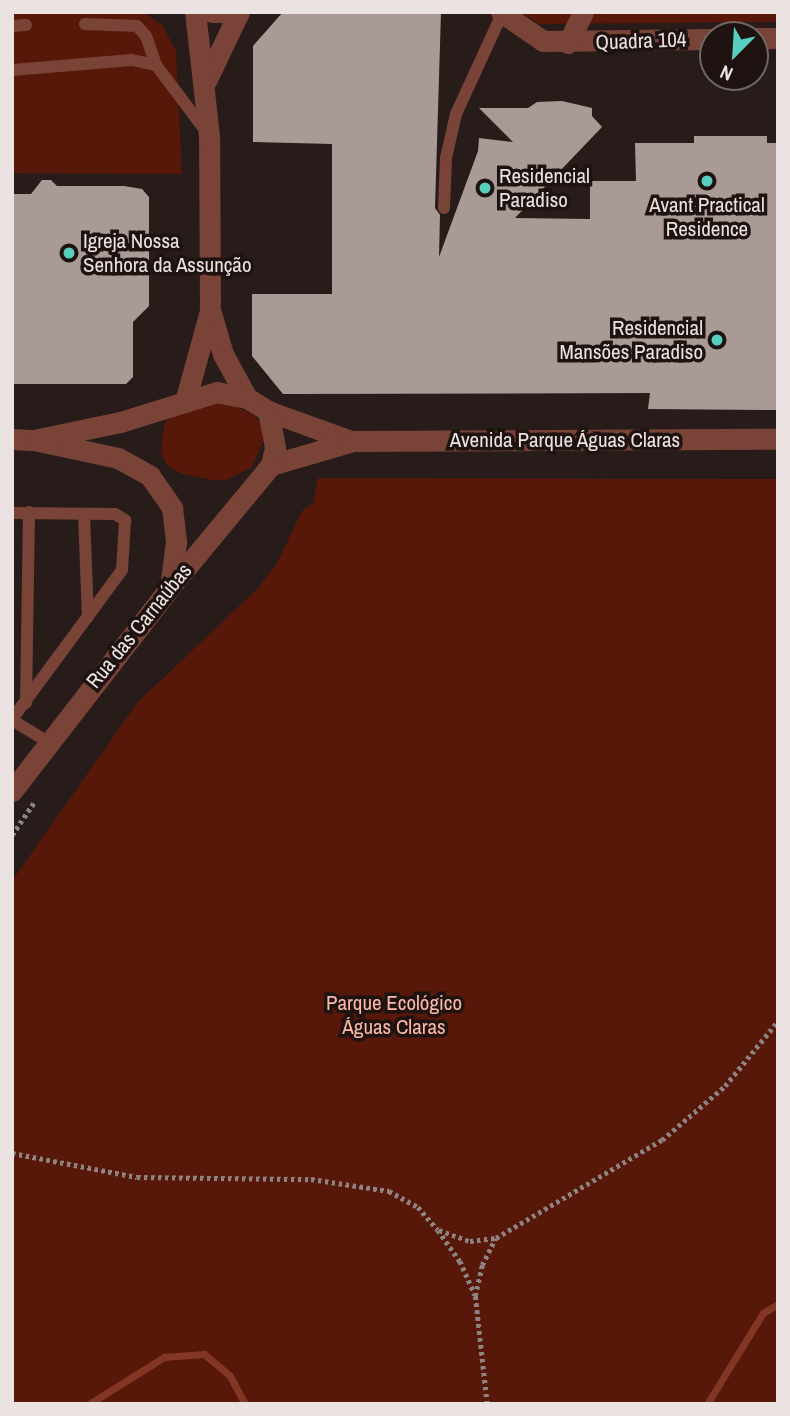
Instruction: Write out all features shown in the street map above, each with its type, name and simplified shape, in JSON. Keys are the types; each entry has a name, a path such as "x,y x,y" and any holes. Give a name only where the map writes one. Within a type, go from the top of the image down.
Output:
{"street":[{"path":"186,398 210,311 209,136 205,81 195,12"},
{"path":"212,12 227,12"},
{"path":"205,81 239,12"},
{"name":"Quadra 104","path":"568,43 583,12"},
{"name":"Quadra 104","path":"502,13 527,34 568,43 699,39"},
{"path":"210,311 223,354 247,398"},
{"path":"34,440 120,422 186,398 218,392 247,398"},
{"name":"Avenida Parque Águas Claras","path":"247,398 268,411 353,441"},
{"path":"268,411 275,447 271,466"},
{"path":"12,439 34,440 118,458 150,476 172,508 176,542 170,587"},
{"name":"Avenida Parque Águas Claras","path":"271,466 311,450 353,441 778,439"},
{"name":"Rua das Carnaúbas","path":"12,791 170,587 271,466"}],"lane":[{"path":"444,208 446,158 456,114 502,13"},
{"path":"85,24 137,26 146,36 156,65 209,136"},
{"path":"12,26 26,26"},
{"path":"12,70 132,60 156,65"},
{"path":"26,703 29,512"},
{"path":"12,513 115,514 125,520 122,570 12,719 48,742"},
{"path":"84,514 88,617"}],"path":[{"path":"438,1230 470,1241 496,1238 662,1140 725,1086 778,1021"},
{"path":"12,1153 137,1177 351,1182 389,1191 418,1207 460,1261 475,1296 487,1404"},
{"path":"475,1296 482,1265 496,1238"}],"green space":[{"path":"12,12 143,12 162,25 176,51 182,174 12,173"},
{"path":"521,12 778,12 778,22 539,24"},
{"path":"220,400 251,413 262,425 263,441 252,467 226,480 213,480 182,474 167,465 161,452 164,424 174,413"},
{"name":"Parque Ecológico Águas Claras","path":"318,478 778,479 778,1404 12,1404 12,881 137,703 258,588 276,565 302,511 313,503"}],"building":[{"path":"283,12 441,12 435,208 440,215 439,257 478,151 479,138 513,142 479,108 528,108 537,102 562,101 592,108 592,116 602,127 515,218 590,219 590,181 636,181 635,143 694,143 694,136 767,136 767,143 778,143 778,410 648,409 650,393 283,394 252,356 252,294 332,294 332,144 253,142 253,46"},
{"path":"42,180 51,180 57,186 124,186 142,189 149,197 149,306 133,322 133,377 126,384 12,384 13,194 31,194"}],"waterway":[{"path":"707,1404 763,1313 778,1304"},
{"path":"89,1404 164,1357 204,1354 230,1376 245,1404"}],"place":[{"name":"Avant Practical Residence","path":"707,181"},
{"name":"Residencial Paradiso","path":"485,188"},
{"name":"Igreja Nossa Senhora da Assunção","path":"69,253"},
{"name":"Residencial Mansões Paradiso","path":"717,340"}]}
